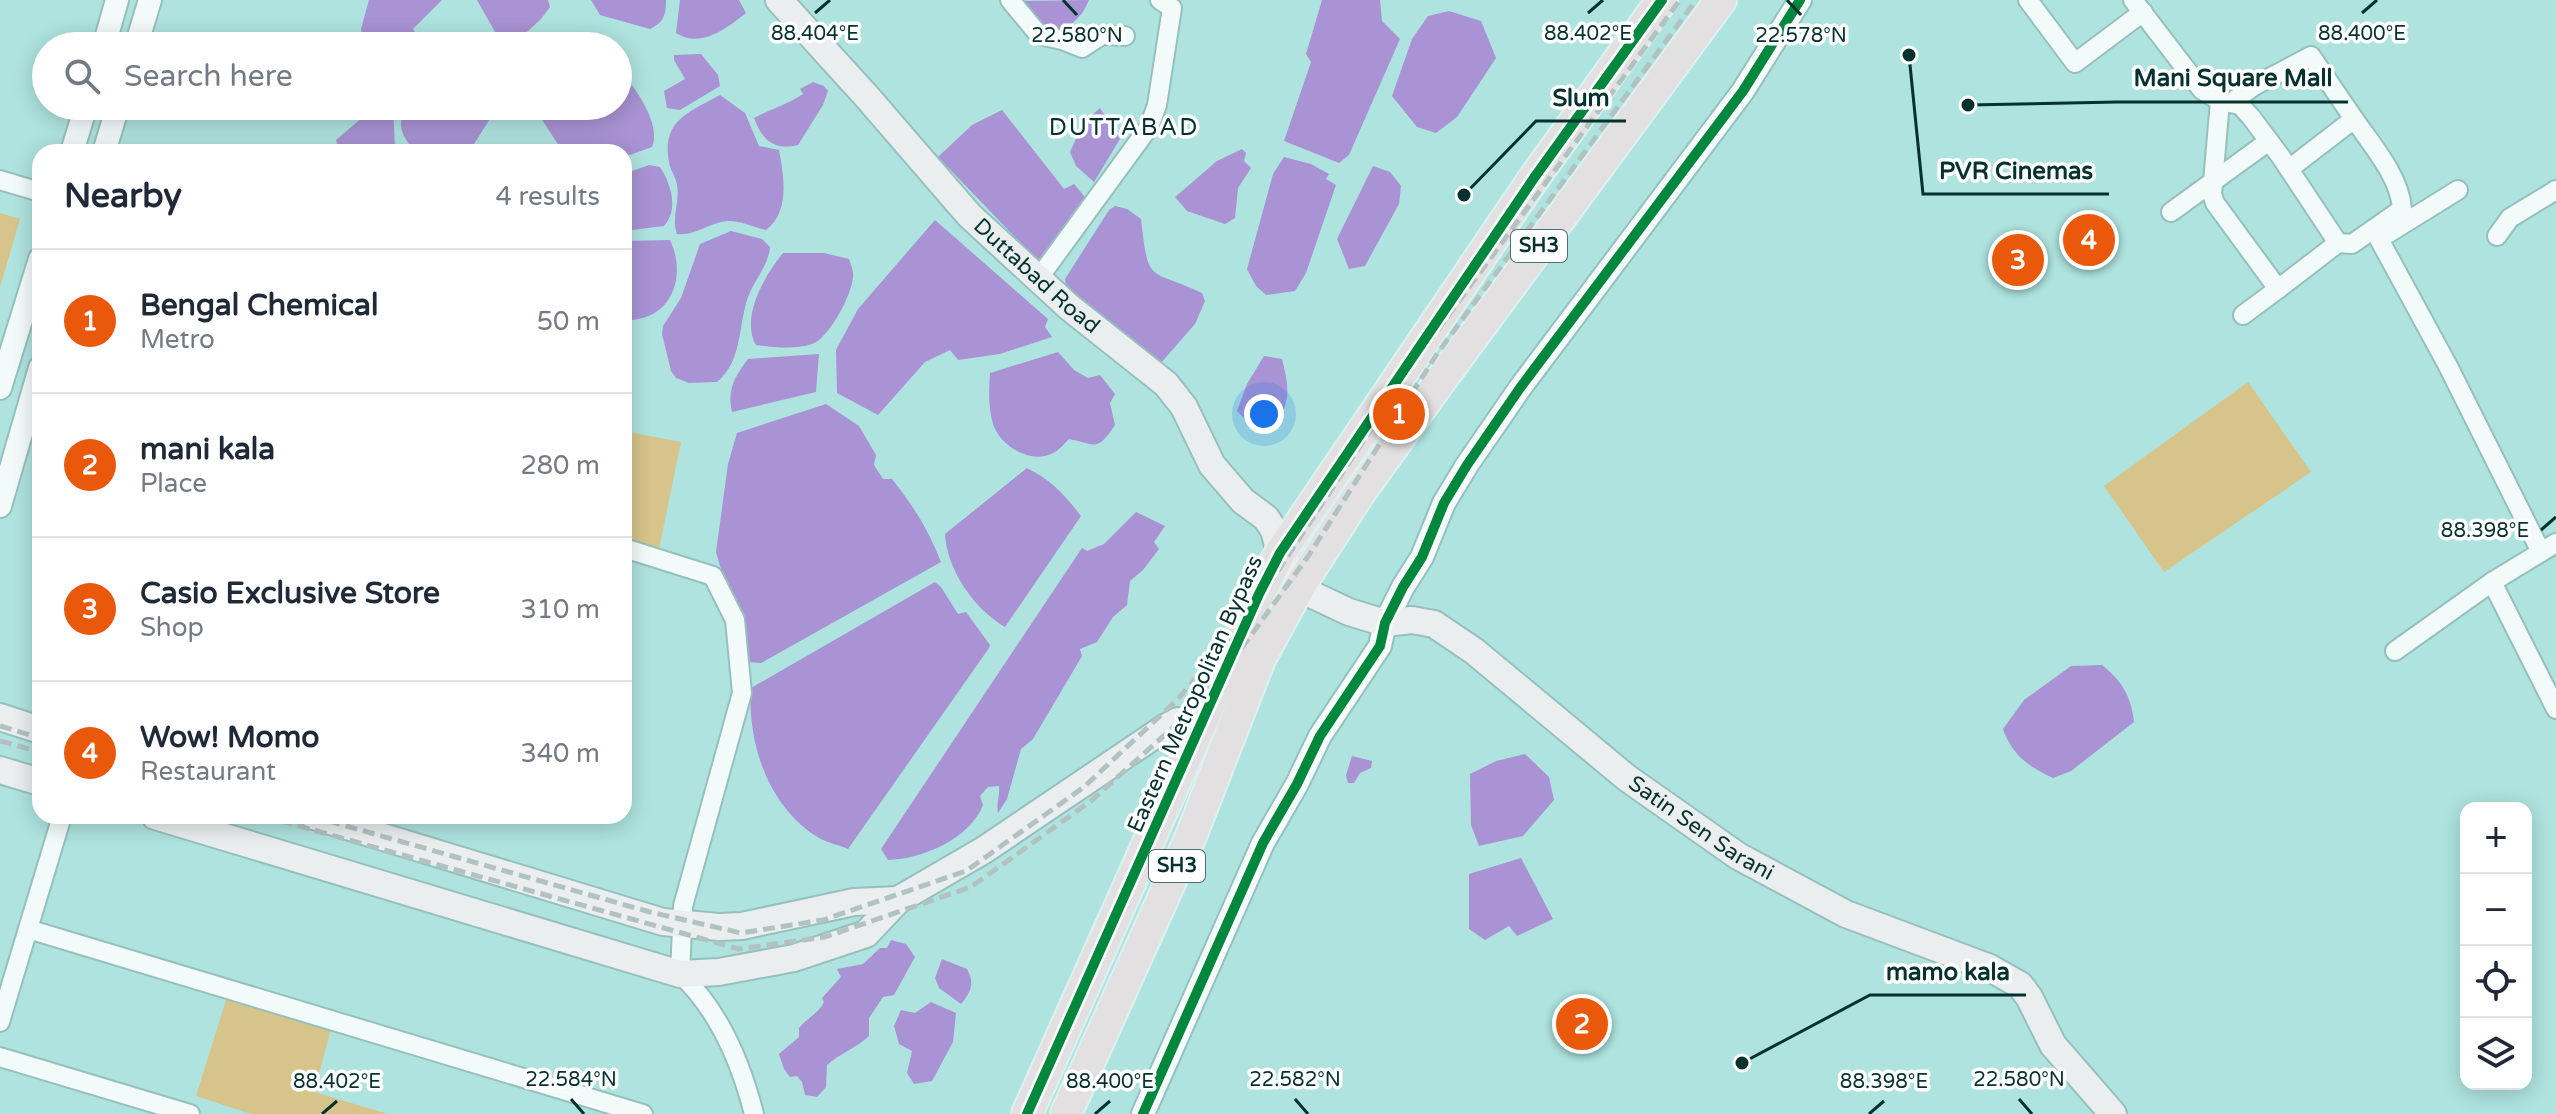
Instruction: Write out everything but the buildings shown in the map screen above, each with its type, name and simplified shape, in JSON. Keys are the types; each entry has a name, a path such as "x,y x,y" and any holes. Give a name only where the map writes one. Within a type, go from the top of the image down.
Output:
{"main road":[{"name":"Duttabad Road","path":"779,0 969,215 1089,324 1166,384 1184,407 1221,479 1266,518 1274,530 1280,553"},
{"name":"Eastern Metropolitan Bypass","path":"1027,1114 1280,553 1534,178 1662,0"},
{"name":"Eastern Metropolitan Bypass","path":"1066,1114 1191,836 1260,659 1301,584 1359,494 1438,384 1721,0"},
{"name":"Satin Sen Sarani","path":"1280,553 1301,584 1315,596 1349,612 1385,623 1412,620 1434,624 1474,651 1627,778 1738,856 1846,914 1990,968 2020,985 2053,1045 2113,1114"},
{"path":"0,717 32,727"},
{"path":"182,824 680,974 719,972 794,958 866,934 898,900 984,850 1165,728 1178,721 1204,722"},
{"path":"0,770 32,780"},
{"path":"340,824 663,922 742,926 854,902 898,900"}],"street":[{"path":"108,32 117,0"},
{"path":"140,32 150,0"},
{"path":"1010,0 1039,35 1082,48 1102,35 1125,36"},
{"path":"1038,279 1149,127 1157,105 1172,8 1160,0"},
{"path":"1143,1114 1263,843 1320,736 1380,646 1385,623 1422,557 1444,503 1520,388 1590,299 1743,91 1800,0"},
{"path":"2028,0 2071,72 2138,6 2202,90 2240,105 2289,169 2338,243"},
{"path":"2226,101 2311,56 2379,155 2401,198 2402,209 2352,244 2338,243 2243,315"},
{"path":"2226,101 2211,183 2215,203 2278,289"},
{"path":"2289,169 2354,119"},
{"path":"74,144 82,120"},
{"path":"106,144 114,120"},
{"path":"2171,212 2269,141"},
{"path":"0,180 32,190"},
{"path":"2395,651 2492,582 2548,547 2379,239 2458,190"},
{"path":"2497,236 2510,218 2556,190"},
{"path":"0,388 32,286"},
{"path":"0,506 11,428 32,385"},
{"path":"632,551 713,576 735,620 742,693 683,906 680,974 699,993 725,1034 748,1089 754,1114"},
{"path":"2492,582 2550,682 2556,709"},
{"path":"0,1022 60,824"},
{"path":"28,929 643,1114"},
{"path":"0,1057 190,1114"}],"shaded area":[{"path":"369,0 442,0 413,29 415,32 362,32"},
{"path":"477,0 548,0 550,7 527,32 495,32"},
{"path":"591,0 666,0 663,18 650,29 600,15"},
{"path":"680,0 739,0 746,13 713,35 695,39 676,33"},
{"path":"1089,0 1073,22 1049,36 1034,20 1023,1"},
{"path":"1322,0 1380,0 1382,21 1400,39 1349,155 1339,163 1284,141 1311,62 1306,54"},
{"path":"1449,11 1481,21 1496,58 1457,117 1436,133 1417,127 1392,96 1412,39 1428,16"},
{"path":"701,54 718,75 720,86 680,110 667,108 664,91 685,79 674,55"},
{"path":"813,82 828,91 823,105 798,145 782,146 770,142 754,118 797,98 803,94 800,89"},
{"path":"632,85 645,106 653,128 652,147 632,154 632,144 558,144 542,120 632,120"},
{"path":"720,95 745,113 759,146 779,150 783,193 779,214 766,230 728,221 677,234 678,191 669,162 669,137 673,127 688,113"},
{"path":"1100,108 1120,139 1094,182 1076,166 1070,152 1083,123"},
{"path":"1002,110 1064,189 1074,184 1085,197 1038,261 938,157 972,125"},
{"path":"359,120 394,120 395,144 337,144 336,140"},
{"path":"401,120 489,120 474,144 409,144"},
{"path":"1242,149 1246,153 1244,161 1251,168 1238,188 1235,218 1225,224 1187,211 1175,197 1217,161"},
{"path":"1284,157 1311,164 1329,174 1326,179 1336,185 1306,273 1295,291 1266,295 1256,286 1247,269 1273,174"},
{"path":"649,165 660,167 672,196 671,212 664,226 632,230 632,171"},
{"path":"1373,166 1390,172 1401,186 1399,204 1365,266 1349,269 1337,239"},
{"path":"1115,206 1127,209 1141,219 1146,255 1154,271 1202,293 1205,301 1195,324 1160,364 1066,287 1065,279 1109,210"},
{"path":"0,213 20,219 0,287"},
{"path":"935,220 1048,319 1045,327 1052,337 1000,354 958,360 950,350 925,362 878,415 837,393 836,350 858,309"},
{"path":"731,231 762,239 770,247 769,254 747,300 738,344 725,374 717,382 689,383 676,378 671,371 663,326 681,298 700,244"},
{"path":"670,240 677,269 671,295 664,306 653,314 632,320 632,241"},
{"path":"783,253 824,253 849,259 852,285 838,315 819,340 798,347 756,345 751,322 753,309 762,284"},
{"path":"1058,352 1074,370 1088,378 1100,375 1115,394 1110,403 1115,425 1099,443 1069,439 1057,451 1046,456 1018,452 1002,440 993,424 990,373"},
{"path":"819,354 816,392 732,412 730,397 733,384 748,359"},
{"path":"1264,356 1282,359 1287,395 1275,429 1259,434 1237,411 1247,384"},
{"path":"2248,382 2311,472 2164,572 2104,486"},
{"path":"826,404 859,426 876,455 874,465 883,479 892,479 907,499 926,529 941,562 761,663 748,662 716,552 728,464 737,433"},
{"path":"632,433 681,442 659,549 632,542"},
{"path":"1027,468 1057,489 1081,516 1005,627 983,610 964,587 951,561 945,534"},
{"path":"1136,512 1165,526 1154,542 1159,549 1130,581 1127,605 1113,617 1097,642 1080,649 1082,656 1033,739 1021,749 1007,799 998,813 999,786 988,787 980,796 983,805 977,817 956,837 930,851 888,860 881,849 1082,548 1087,551 1104,544"},
{"path":"935,582 958,614 966,612 990,645 989,648 848,849 822,840 787,810 765,773 753,731 751,688"},
{"path":"2102,665 2124,690 2131,704 2134,722 2071,771 2053,778 2029,765 2016,753 2003,729 2024,700 2071,666"},
{"path":"1525,754 1549,777 1554,800 1523,836 1479,846 1471,825 1470,774 1496,761"},
{"path":"1352,756 1372,761 1371,768 1360,773 1354,783 1348,783 1346,775"},
{"path":"1521,858 1553,919 1517,936 1509,926 1485,940 1469,929 1469,874"},
{"path":"891,940 906,944 915,957 894,995 883,997 869,1018 869,1036 827,1065 826,1087 817,1097 805,1095 802,1082 797,1076 790,1077 779,1054 799,1037 799,1028 822,1006 822,998 841,977 837,969 863,964 880,948 887,948"},
{"path":"942,959 967,969 971,987 961,1004 939,988 935,978"},
{"path":"227,997 331,1029 314,1092 388,1114 251,1114 196,1096"},
{"path":"931,1002 956,1013 953,1042 932,1081 914,1084 907,1073 912,1051 899,1044 894,1026 901,1010 915,1013"}],"railway":[{"path":"339,824 650,912 741,933 823,920 966,871 1084,787 1177,700 1243,624 1426,346 1680,0"},
{"path":"292,824 739,949 825,937 971,887 1091,801 1188,714 1247,641 1309,555 1437,354 1696,0"},
{"path":"0,726 32,736"},
{"path":"0,741 32,750"}],"cycle path":[{"path":"1027,1114 1280,553 1534,178 1662,0"},
{"path":"1143,1114 1263,843 1320,736 1380,646 1385,623 1422,557 1444,503 1520,388 1743,91 1800,0"}],"place":[{"name":"PVR Cinemas","path":"1909,55"},
{"name":"Mani Square Mall","path":"1968,105"},
{"name":"Slum","path":"1464,195"},
{"name":"Wow! Momo","path":"2089,240"},
{"name":"Casio Exclusive Store","path":"2018,260"},
{"name":"Bengal Chemical","path":"1399,414"},
{"name":"mani kala","path":"1582,1024"},
{"name":"mamo kala","path":"1742,1063"}],"district":[{"name":"DUTTABAD","path":"1124,127"}]}
